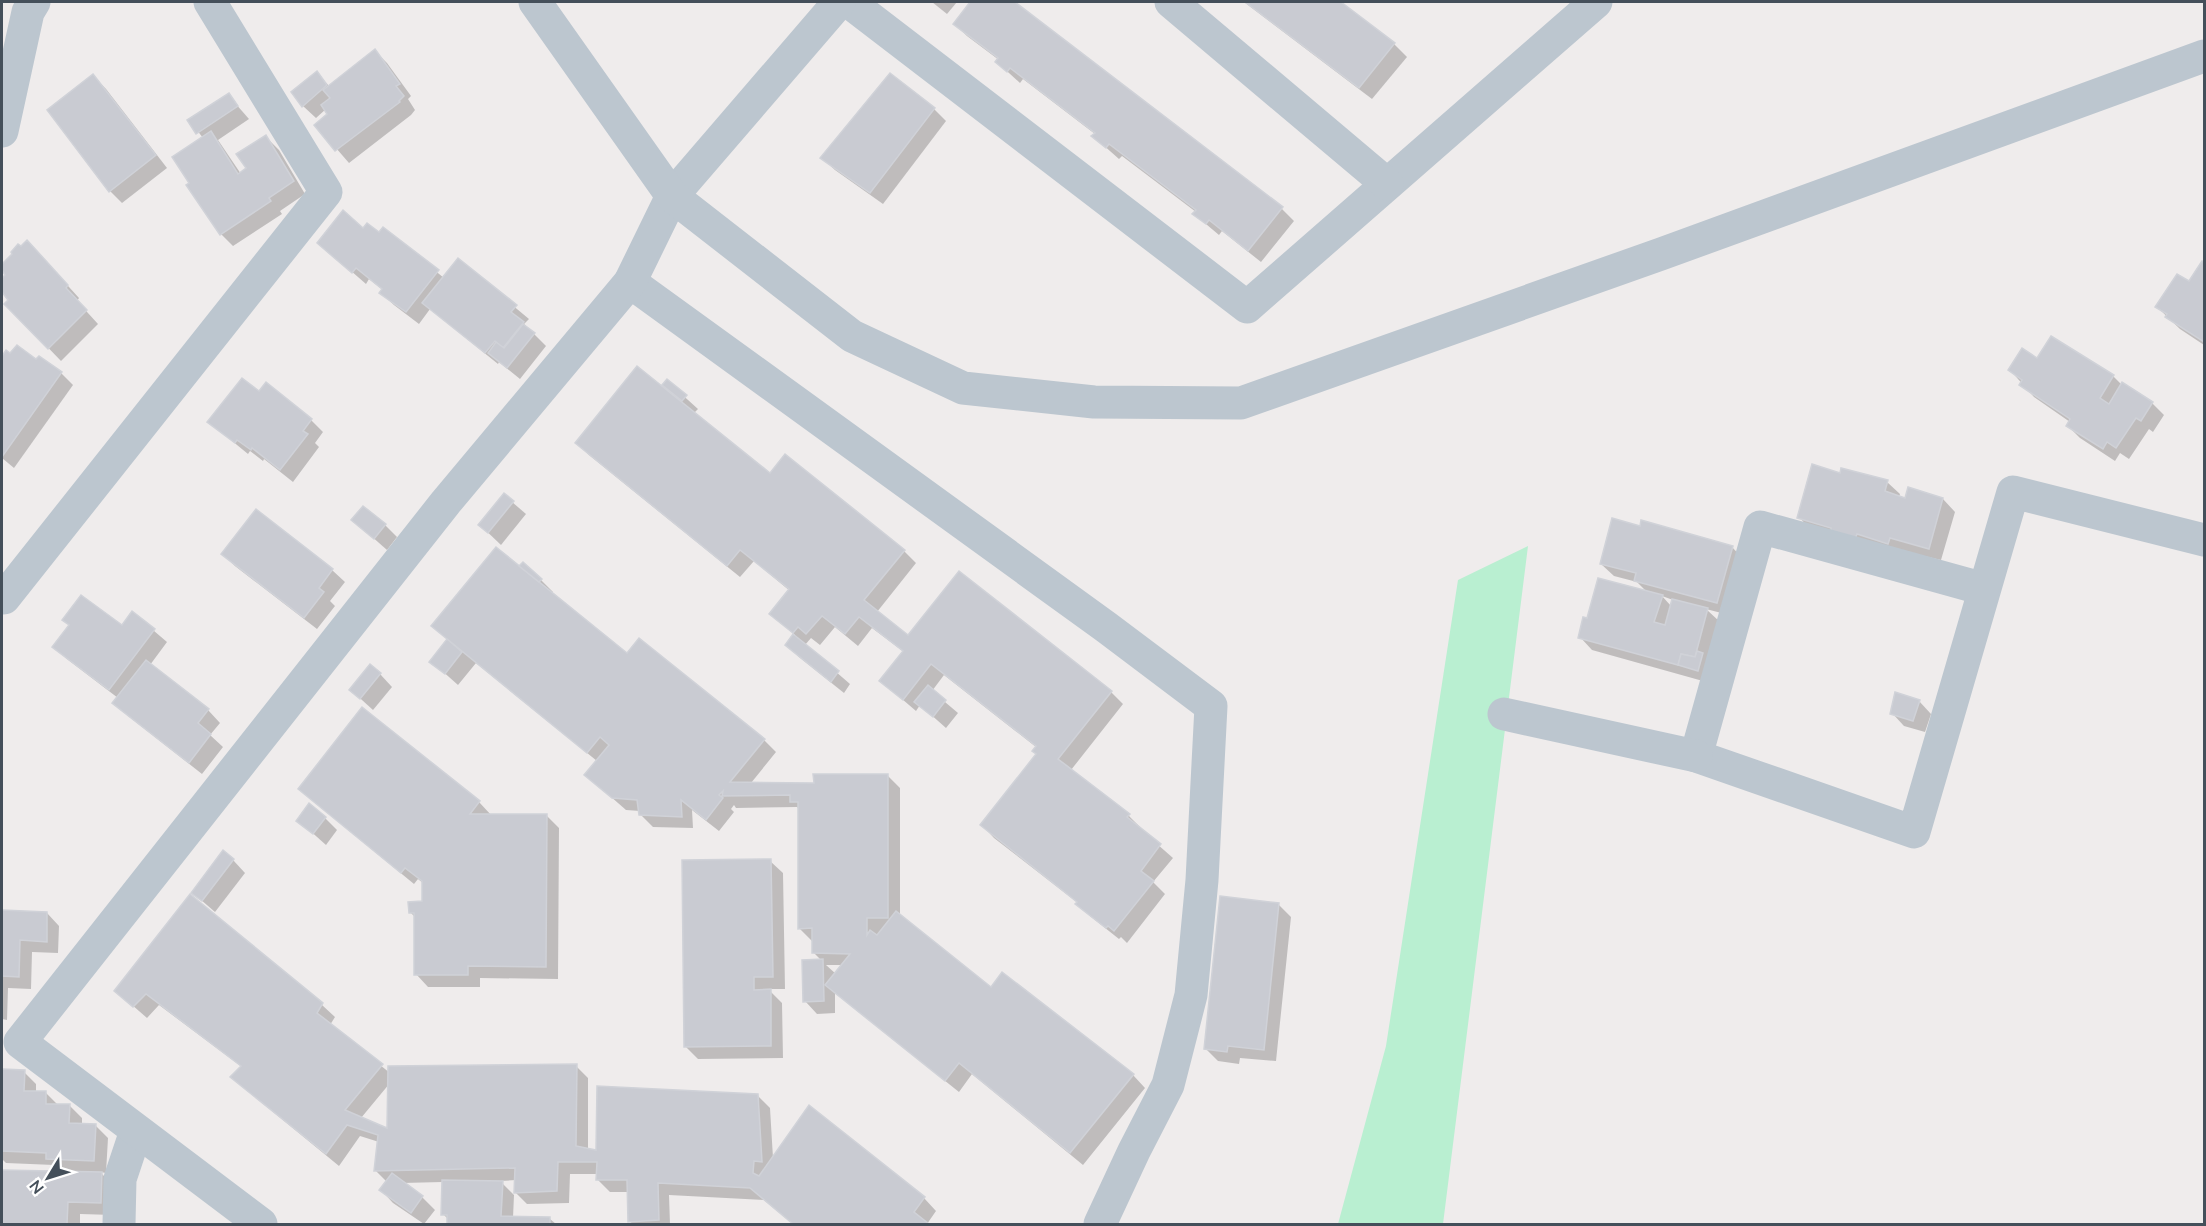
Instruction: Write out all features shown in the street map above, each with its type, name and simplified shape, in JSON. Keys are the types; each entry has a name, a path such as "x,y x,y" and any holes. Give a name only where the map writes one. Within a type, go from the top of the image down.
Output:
{"street":[{"path":"2,131 28,12 34,2"},
{"path":"2,597 4,598 326,192 210,2"},
{"path":"535,2 672,196 852,336 963,388 1094,402 1241,403 1650,258 2205,56"},
{"path":"261,1224 11,1041 446,502 630,282 672,196 839,2"},
{"path":"849,2 1247,307 1596,2"},
{"path":"1171,2 1387,184"},
{"path":"630,282 1106,627 1211,706 1202,880 1191,995 1168,1085 1100,1224"},
{"path":"1504,714 1696,756 1914,832 2013,492 2205,540"},
{"path":"1696,756 1760,527 1984,589"},
{"path":"119,1224 120,1179 136,1131"}],"green space":[{"path":"1528,546 1443,1224 1338,1224 1386,1046 1458,580"}],"building":[{"path":"970,2 1015,2 1283,207 1248,251 1209,220 1206,224 1192,214 1196,210 1109,144 1106,148 1091,136 1095,133 1010,68 1007,72 995,62 998,58 953,24"},
{"path":"1245,2 1341,2 1395,43 1359,88"},
{"path":"375,49 400,84 396,86 404,96 400,102 335,151 314,125 327,114 321,105 330,98 323,90"},
{"path":"317,71 327,85 302,107 291,92"},
{"path":"890,73 935,108 870,193 820,158"},
{"path":"93,74 156,155 109,192 47,110"},
{"path":"229,93 238,106 196,134 187,120"},
{"path":"211,131 238,174 246,168 236,154 266,135 294,181 269,198 271,201 220,235 186,185 189,183 172,157"},
{"path":"343,210 363,228 367,223 379,232 383,227 439,270 406,312 379,293 382,289 356,268 352,273 317,243"},
{"path":"27,240 68,285 66,288 87,310 48,349 4,304 8,300 2,292 2,278 5,275 2,264 18,244 21,246"},
{"path":"458,258 517,305 511,312 524,322 503,348 495,341 485,353 422,303"},
{"path":"2202,261 2204,262 2204,342 2165,317 2167,314 2155,307 2177,274 2189,281"},
{"path":"523,324 535,333 507,368 488,353 496,342 504,348"},
{"path":"2051,336 2114,375 2100,398 2109,404 2122,382 2153,402 2141,421 2136,418 2116,448 2107,442 2103,449 2066,426 2070,419 2019,385 2022,380 2008,370 2022,348 2037,358"},
{"path":"17,345 36,359 39,356 62,372 2,457 2,356 6,350 10,353"},
{"path":"637,366 770,473 785,454 905,550 864,600 908,635 959,571 1112,691 1058,759 1130,814 1127,817 1161,844 1141,871 1154,881 1114,931 1108,926 1106,928 1075,904 1077,902 980,825 1036,754 1032,751 1036,746 931,664 903,700 879,681 903,651 859,617 845,634 822,616 806,634 798,627 793,633 769,614 789,589 740,550 727,566 575,443"},
{"path":"242,378 259,391 266,382 312,419 303,431 308,434 280,470 252,448 251,450 237,440 235,443 207,422"},
{"path":"667,379 687,395 682,401 662,385"},
{"path":"1812,464 1840,473 1841,468 1888,480 1885,491 1905,498 1908,487 1943,498 1929,549 1890,538 1888,544 1857,534 1855,539 1831,531 1831,528 1797,518"},
{"path":"504,493 514,501 488,533 478,525"},
{"path":"363,506 386,524 374,539 351,520"},
{"path":"256,509 333,569 319,588 324,592 304,618 221,554"},
{"path":"1612,518 1640,526 1641,520 1733,546 1717,603 1634,581 1636,573 1600,564"},
{"path":"496,547 627,653 639,638 765,739 730,782 814,783 813,774 888,774 888,918 867,918 867,935 870,930 877,935 896,911 991,987 1002,972 1134,1074 1070,1153 959,1063 945,1081 825,985 850,954 812,953 812,928 798,929 798,802 790,802 790,795 722,796 723,791 719,795 723,798 706,820 681,800 682,817 639,815 637,800 612,798 584,775 609,745 600,737 587,753 431,626"},
{"path":"523,562 542,579 539,582 519,566"},
{"path":"1598,578 1663,595 1654,622 1665,625 1672,599 1708,608 1695,657 1681,654 1678,665 1578,638 1583,617 1587,618"},
{"path":"81,595 122,625 132,611 155,629 109,690 52,647 69,625 62,620"},
{"path":"793,634 839,671 831,682 785,645"},
{"path":"447,639 462,652 445,674 429,662"},
{"path":"1697,651 1703,653 1698,671 1678,665 1681,654 1695,657"},
{"path":"146,660 209,709 198,723 211,734 189,763 112,703"},
{"path":"370,664 381,673 360,699 349,690"},
{"path":"928,685 946,700 933,717 914,702"},
{"path":"1895,692 1920,700 1913,721 1890,714"},
{"path":"362,707 480,801 470,814 547,814 546,967 468,966 468,975 414,975 414,913 409,913 408,902 422,901 422,881 405,868 401,873 298,789"},
{"path":"309,803 326,817 313,834 296,821"},
{"path":"223,850 234,859 202,901 191,893"},
{"path":"771,859 773,977 754,977 754,990 771,989 771,1046 684,1047 682,860"},
{"path":"190,894 323,1003 317,1013 383,1064 345,1110 387,1128 388,1066 577,1064 576,1146 596,1150 597,1086 758,1094 762,1162 754,1161 753,1173 759,1176 809,1105 925,1197 914,1212 929,1224 793,1224 750,1188 658,1183 659,1220 628,1222 627,1180 596,1180 597,1162 558,1162 557,1191 514,1193 515,1168 374,1171 378,1135 347,1125 326,1154 230,1077 241,1066 146,994 133,1007 114,991"},
{"path":"1220,896 1279,903 1264,1050 1228,1046 1227,1052 1204,1049"},
{"path":"2,910 47,912 47,942 20,940 19,977 2,976"},
{"path":"823,959 824,1001 803,1002 802,960"},
{"path":"2,1069 25,1070 24,1091 46,1091 46,1104 70,1104 69,1123 96,1124 94,1161 46,1159 46,1153 2,1151"},
{"path":"2,1170 102,1172 101,1203 68,1202 67,1224 2,1224"},
{"path":"392,1173 423,1196 411,1213 379,1190"},
{"path":"442,1180 503,1181 501,1216 550,1217 550,1224 447,1224 447,1215 441,1215"}]}
